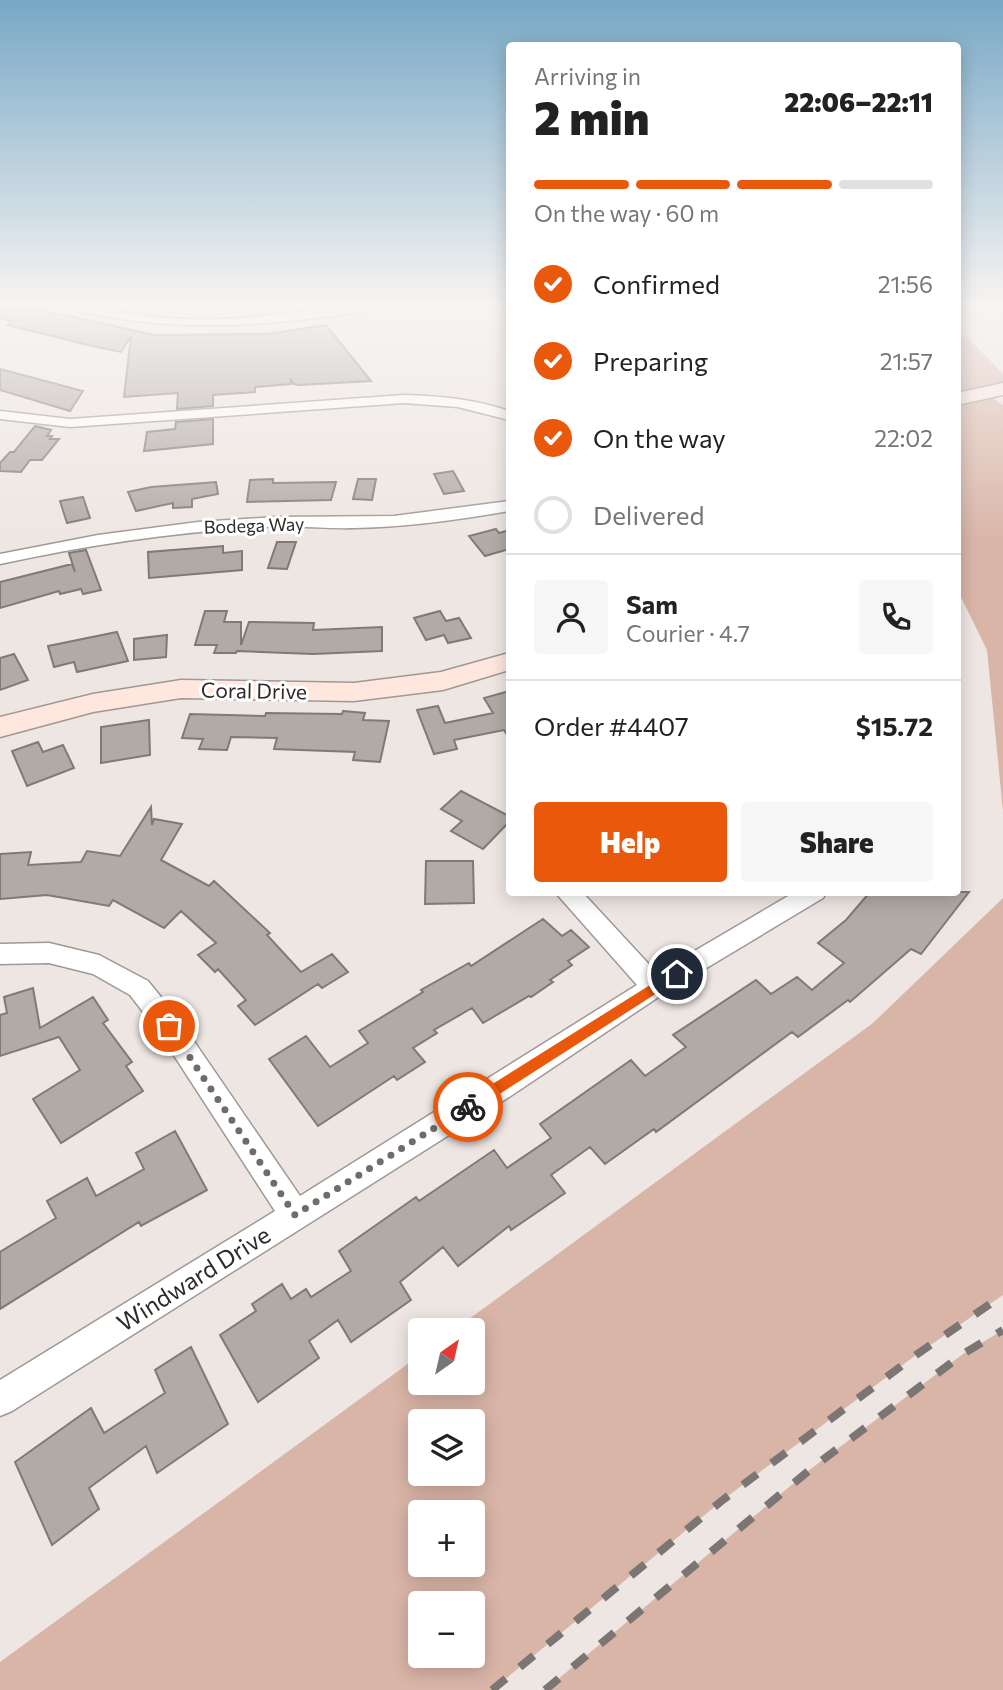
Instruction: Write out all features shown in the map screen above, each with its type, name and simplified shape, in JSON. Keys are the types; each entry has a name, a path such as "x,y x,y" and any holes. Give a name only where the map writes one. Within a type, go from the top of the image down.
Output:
{"street":[{"path":"961,398 1003,389"},
{"path":"0,415 70,423 404,399 446,400 489,408 506,415"},
{"name":"Bodega Way","path":"0,559 65,544 164,530 268,521 355,523 436,519 506,507"},
{"name":"Coral Drive","path":"0,727 93,703 181,689 354,692 443,681 506,662"},
{"path":"571,896 654,987"},
{"name":"Windward Drive","path":"0,1399 496,1090 654,987 808,896"},
{"path":"0,954 49,953 87,962 99,965 139,988 169,1026 295,1215"}],"shaded area":[{"path":"961,385 1003,385 1003,389 985,393 1003,405 1003,811 987,650 961,597"},
{"path":"1003,898 1003,1295 916,1355 724,1499 492,1690 0,1690 0,1662 408,1364 408,1395 485,1395 485,1318 470,1318 873,1023"},
{"path":"1003,1330 1003,1690 545,1690 812,1468 963,1354"}],"building":[{"path":"0,385 60,385 83,391 70,411 0,390"},
{"path":"125,385 281,385 255,387 255,392 213,395 213,406 177,409 178,393 124,397"},
{"path":"213,419 213,444 144,451 147,432 175,429 176,422"},
{"path":"35,426 51,430 47,436 52,436 50,439 59,439 42,460 30,460 21,472 0,471 0,463 10,452 14,452"},
{"path":"453,471 464,491 444,494 434,474"},
{"path":"273,479 273,483 336,482 331,500 247,502 250,480"},
{"path":"358,479 376,479 372,500 353,499"},
{"path":"216,482 218,494 192,499 192,507 173,508 173,503 136,511 128,492 151,487"},
{"path":"83,497 90,518 67,523 60,501"},
{"path":"496,529 499,533 506,531 506,550 485,556 469,536"},
{"path":"277,542 296,542 287,569 268,568"},
{"path":"223,546 223,553 242,551 242,570 149,578 148,552"},
{"path":"86,550 101,590 83,594 81,589 60,594 59,591 0,608 0,582 72,564 75,572 69,553"},
{"path":"205,611 227,611 224,622 241,622 241,645 249,622 314,623 313,630 382,627 382,651 313,654 237,651 214,653 217,645 195,645"},
{"path":"440,611 446,621 459,618 471,638 448,643 444,635 426,640 414,618"},
{"path":"117,632 128,661 77,672 74,662 54,667 48,646"},
{"path":"167,635 166,657 134,660 134,639"},
{"path":"14,654 28,680 0,690 0,658"},
{"path":"506,692 506,733 504,730 454,740 457,749 434,754 417,710 438,706 445,723 493,713 484,698"},
{"path":"343,711 365,713 363,720 389,721 380,762 353,760 355,752 274,749 277,738 231,737 227,750 199,749 203,739 182,738 190,714 265,716 266,713 342,714"},
{"path":"149,720 150,755 101,763 101,727"},
{"path":"38,742 43,752 63,745 74,768 27,786 12,751"},
{"path":"461,791 506,814 506,825 483,849 451,831 462,821 441,809"},
{"path":"151,807 152,825 154,819 182,824 161,860 209,886 214,881 270,933 267,935 301,972 332,954 348,972 322,988 318,984 255,1025 238,1006 246,1000 218,969 215,972 198,955 216,943 181,911 164,928 113,900 109,906 47,895 0,899 0,854 31,852 28,865 81,862 87,851 120,856"},
{"path":"426,861 473,861 474,903 425,904"},
{"path":"961,892 969,892 921,954 911,949 850,1002 848,1000 798,1037 792,1032 656,1132 654,1129 605,1164 590,1147 551,1175 565,1193 511,1230 509,1226 458,1266 443,1247 400,1282 411,1300 351,1342 338,1320 309,1341 319,1358 258,1402 220,1335 256,1311 252,1304 282,1284 291,1299 306,1289 311,1297 351,1271 339,1251 416,1197 419,1201 494,1150 507,1168 551,1138 540,1124 631,1060 645,1076 686,1047 673,1035 756,980 771,994 797,977 812,990 844,963 818,943 846,920 867,896 961,896"},
{"path":"543,919 562,936 571,930 589,947 568,961 572,965 550,980 553,982 483,1023 472,1008 434,1030 437,1033 413,1048 425,1062 397,1080 394,1076 318,1126 269,1059 306,1036 330,1067 368,1043 359,1031 423,992 421,990 469,963 471,966"},
{"path":"33,988 40,1028 93,997 108,1020 103,1023 132,1062 126,1066 143,1091 61,1143 33,1099 80,1070 59,1037 0,1056 0,1015 7,1013 4,997"},
{"path":"175,1131 207,1190 141,1226 139,1222 0,1309 0,1252 56,1218 47,1201 87,1178 96,1196 144,1169 136,1153"},
{"path":"191,1347 228,1424 157,1473 146,1446 89,1488 99,1509 52,1545 15,1462 91,1408 104,1433 165,1393 155,1370"}],"railway":[{"path":"492,1690 724,1499 916,1355 1003,1295"},
{"path":"545,1690 812,1468 963,1354 1003,1330"}],"way so far":[{"path":"169,1026 295,1215 468,1107"}],"route":[{"path":"468,1107 677,974"}]}
